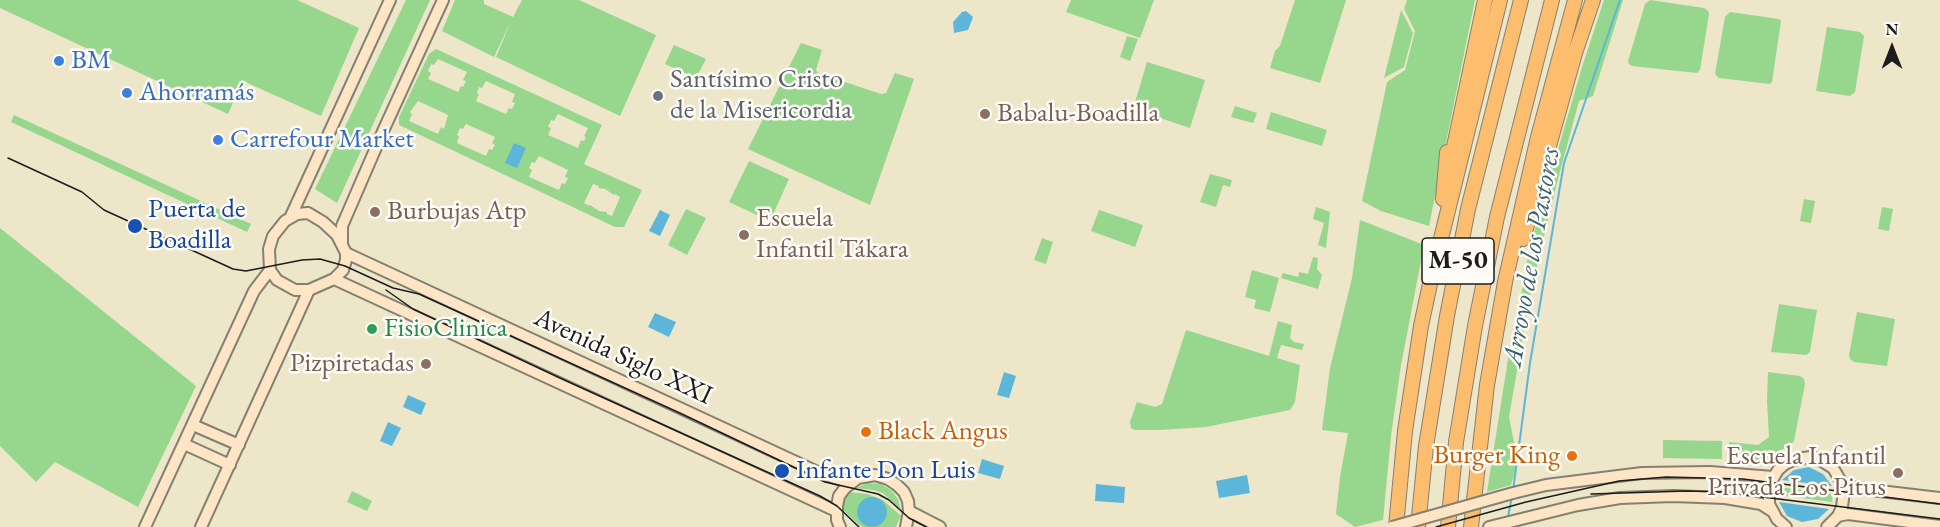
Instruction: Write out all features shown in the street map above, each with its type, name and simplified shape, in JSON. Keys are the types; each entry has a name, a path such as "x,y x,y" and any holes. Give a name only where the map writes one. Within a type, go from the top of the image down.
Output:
{"highway":[{"path":"1443,199 1445,160 1477,0"},
{"path":"1431,279 1443,199 1485,0"},
{"path":"1394,527 1421,326 1500,0"},
{"name":"M-50","path":"1418,527 1428,435 1449,306 1468,209 1521,0"},
{"name":"M-50","path":"1448,527 1456,442 1475,326 1497,217 1552,0"},
{"path":"1471,527 1487,385 1508,270 1538,137 1575,0"},
{"path":"1480,440 1491,400 1507,305 1521,246 1575,53 1593,0"}],"street":[{"path":"390,0 291,216 278,228 270,243 268,256 270,270 277,280 295,290 309,290 334,279 343,270 342,226 443,0"},
{"path":"291,216 303,213 315,216 329,227 344,249"},
{"name":"Avenida Siglo XXI","path":"344,249 822,474 851,483"},
{"path":"145,527 254,291 270,270"},
{"name":"Avenida Siglo XXI","path":"334,279 836,511"},
{"path":"201,527 309,290"},
{"path":"192,425 239,445"},
{"path":"184,444 230,465"},
{"path":"1786,527 1772,511 1768,490 1773,477 1785,464 1793,460 1810,458 1819,459 1833,468 1842,483 1844,499 1838,516 1827,527"},
{"path":"1394,527 1546,485 1642,473 1710,472 1773,477"},
{"path":"840,527 836,511 839,496 851,483 866,476 875,475 897,484 904,492 909,511 906,527"},
{"path":"1842,483 1851,487 1940,498"},
{"path":"1489,527 1598,501 1646,497 1725,498 1761,504 1772,511"},
{"path":"909,511 940,527"},
{"path":"1838,516 1848,514 1940,526"}],"green space":[{"path":"0,0 297,0 359,28 321,116 243,81 228,114 0,8"},
{"path":"406,0 430,0 337,203 315,189"},
{"path":"455,0 483,0 484,4 513,17 522,0 579,0 656,35 620,116 496,57 511,21 494,57 442,31"},
{"path":"1071,0 1154,0 1140,38 1066,12"},
{"path":"1295,0 1346,0 1320,83 1270,68"},
{"path":"1407,0 1475,0 1429,226 1381,211 1362,201 1387,82 1405,70 1415,31 1404,9"},
{"path":"1604,0 1623,0 1593,96 1579,101 1535,275 1525,270 1535,229"},
{"path":"1650,0 1704,8 1708,11 1700,70 1697,73 1629,64 1645,4"},
{"path":"1401,10 1413,33 1404,67 1384,78"},
{"path":"1730,12 1781,21 1770,84 1719,78 1715,74 1725,17"},
{"path":"1827,27 1860,32 1864,36 1855,92 1850,96 1816,91"},
{"path":"1127,36 1138,39 1130,61 1120,57"},
{"path":"801,43 822,50 816,70 818,73 881,94 886,93 895,73 914,79 870,205 748,149"},
{"path":"674,45 706,59 696,78 665,64"},
{"path":"436,49 602,125 584,164 642,190 624,227 615,227 399,125 399,117 429,54","holes":["438,59 467,72 463,80 466,81 463,87 461,86 458,92 428,79 431,73 428,71 431,64 434,65","486,81 515,94 512,109 509,108 506,114 476,101 479,87 482,88","418,101 448,115 444,129 441,127 438,134 409,121 412,114 410,112","558,114 588,128 584,141 581,140 578,148 548,135 551,120 554,121","466,124 495,137 492,143 495,145 492,150 489,149 486,156 457,143 460,128 463,129","539,156 568,170 565,184 562,183 559,190 529,177 532,162 535,163","593,184 620,197 612,216 584,203"]},
{"path":"1147,62 1205,80 1190,128 1133,109"},
{"path":"1235,106 1257,113 1253,123 1231,117"},
{"path":"1271,112 1327,130 1322,146 1266,129"},
{"path":"14,115 251,224 247,232 11,122"},
{"path":"749,161 789,179 770,221 729,202"},
{"path":"1210,174 1232,180 1230,187 1223,185 1216,207 1200,202"},
{"path":"1804,199 1815,201 1811,223 1800,221"},
{"path":"1316,207 1330,212 1326,248 1318,245 1324,223 1313,219"},
{"path":"1882,207 1893,209 1889,231 1878,229"},
{"path":"686,209 706,218 687,255 668,245"},
{"path":"1099,210 1143,225 1135,247 1091,231"},
{"path":"1360,220 1424,245 1401,365 1383,520 1355,527 1336,514 1348,433 1322,430 1330,368 1352,278"},
{"path":"0,228 196,386 138,507 55,462 36,482 0,446"},
{"path":"1042,238 1053,242 1046,264 1034,260"},
{"path":"1313,257 1318,258 1317,269 1322,275 1318,289 1281,278 1283,273 1298,277 1299,272 1308,274"},
{"path":"1252,270 1279,278 1270,312 1254,308 1256,300 1245,297"},
{"path":"1523,286 1531,290 1509,417 1518,463 1511,485 1487,492 1509,353"},
{"path":"1779,304 1817,310 1810,352 1806,355 1771,352"},
{"path":"1857,312 1895,319 1887,366 1854,362 1850,359"},
{"path":"1278,321 1292,325 1290,338 1294,342 1304,344 1302,350 1281,345 1277,358 1300,365 1295,402 1290,410 1206,427 1160,430 1131,428 1130,422 1137,402 1155,407 1162,404 1186,330 1269,356"},
{"path":"1768,372 1800,376 1804,379 1794,441 1790,446 1763,462 1729,459 1729,442 1758,445 1769,437"},
{"path":"1663,440 1722,441 1722,459 1663,458"},
{"path":"868,483 881,484 891,490 898,499 901,510 883,493 856,488"},
{"path":"1779,487 1833,494 1832,502 1778,495"},
{"path":"352,491 372,501 367,511 347,502"},
{"path":"850,492 867,494 883,500 901,516 896,527 859,525 842,509"}],"water":[{"path":"966,11 973,17 968,30 954,33 953,22 962,12"},
{"path":"514,143 526,148 517,168 505,163"},
{"path":"660,210 670,215 660,236 649,231"},
{"path":"655,313 676,322 669,337 648,327"},
{"path":"1004,372 1016,376 1009,398 997,395"},
{"path":"408,395 426,403 421,415 403,407"},
{"path":"388,422 401,428 392,446 380,441"},
{"path":"982,459 1004,466 1000,479 978,473"},
{"path":"1809,467 1823,474 1832,486 1782,480 1794,470"},
{"path":"1247,475 1250,493 1219,498 1216,481"},
{"path":"1096,484 1125,487 1124,503 1095,501"},
{"path":"872,497 882,502 887,512 882,522 872,527 862,522 857,512 862,502"},
{"path":"1779,502 1829,509 1818,519 1802,522 1787,516"}],"waterway":[{"name":"Arroyo de los Pastores","path":"1513,491 1530,363 1564,163 1620,0"},
{"name":"Arroyo de los Pastores","path":"1508,517 1512,496"}],"tram line":[{"path":"8,158 82,192 104,210 233,269 246,271 302,260 320,259 345,266 393,288 419,294 825,482 878,494 889,500 909,518 926,527"},
{"path":"386,290 413,309 820,496 837,506 859,527"},
{"path":"1436,527 1526,502 1619,481 1666,477 1743,479 1940,504"},
{"path":"1591,494 1722,492 1940,519"}],"place":[{"name":"BM","path":"59,61"},
{"name":"Ahorramás","path":"127,93"},
{"name":"Santísimo Cristo de la Misericordia","path":"658,96"},
{"name":"Babalu-Boadilla","path":"985,114"},
{"name":"Carrefour Market","path":"218,140"},
{"name":"Burbujas Atp","path":"375,212"},
{"name":"Puerta de Boadilla","path":"135,226"},
{"name":"Escuela Infantil Tákara","path":"744,235"},
{"name":"FisioClinica","path":"372,329"},
{"name":"Pizpiretadas","path":"426,364"},
{"name":"Black Angus","path":"866,432"},
{"name":"Burger King","path":"1572,456"},
{"name":"Infante Don Luis","path":"782,471"},
{"name":"Escuela Infantil Privada Los Pitus","path":"1898,473"}]}
